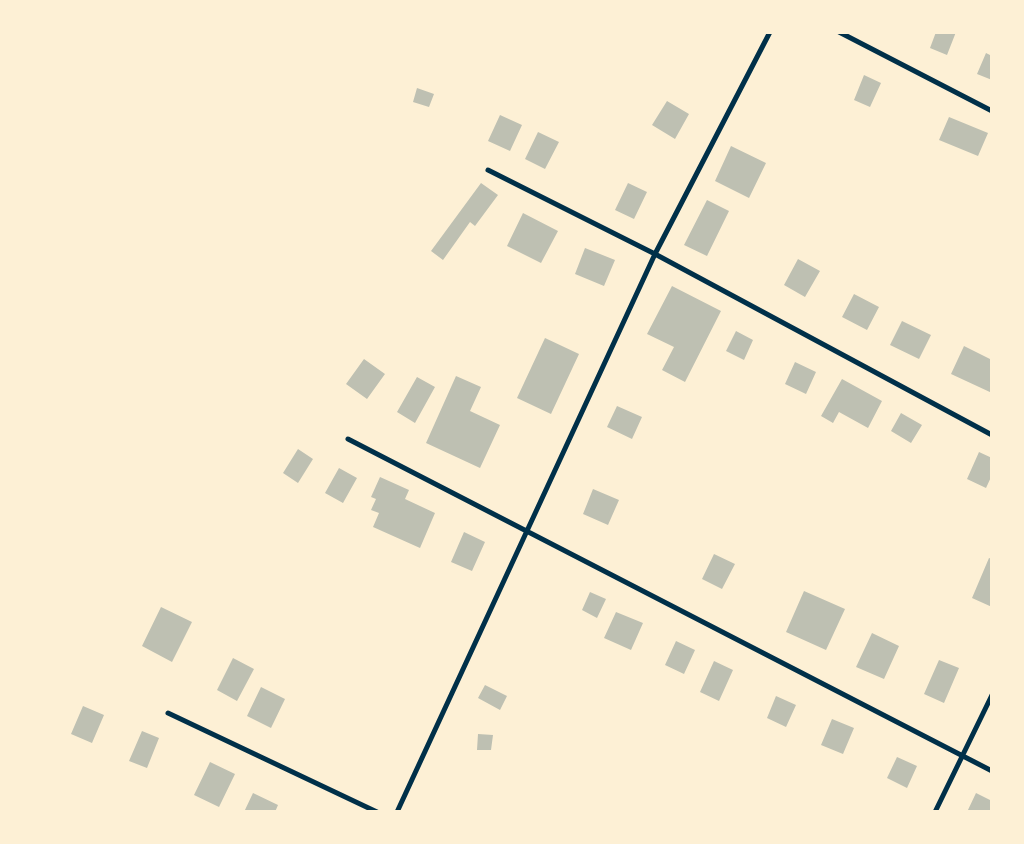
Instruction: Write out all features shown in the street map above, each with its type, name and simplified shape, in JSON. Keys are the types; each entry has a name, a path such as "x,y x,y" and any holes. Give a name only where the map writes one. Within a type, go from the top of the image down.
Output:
{"street":[{"path":"397,812 655,254 770,32"},
{"path":"839,32 992,111"},
{"path":"488,170 655,254 992,435"},
{"path":"348,439 992,771"},
{"path":"935,812 961,755 992,695"},
{"path":"168,713 377,812"}],"building":[{"path":"936,32 956,32 947,55 930,48"},
{"path":"986,53 992,56 992,80 977,74"},
{"path":"864,75 881,83 870,107 854,100"},
{"path":"417,88 434,94 429,107 413,102"},
{"path":"667,101 689,114 675,139 652,125"},
{"path":"500,115 522,125 510,151 488,141"},
{"path":"949,117 988,133 978,156 939,140"},
{"path":"538,132 559,142 545,169 525,159"},
{"path":"731,146 766,163 749,198 715,181"},
{"path":"481,183 498,195 475,226 470,222 443,260 431,251"},
{"path":"628,183 647,192 634,219 615,210"},
{"path":"707,200 729,211 707,256 684,245"},
{"path":"523,213 558,231 541,263 507,246"},
{"path":"585,248 615,260 604,286 575,274"},
{"path":"798,259 820,271 805,297 784,285"},
{"path":"672,286 721,311 685,382 662,370 674,347 647,334"},
{"path":"854,294 879,307 867,330 842,317"},
{"path":"902,321 931,335 919,359 890,345"},
{"path":"736,331 753,340 744,360 726,351"},
{"path":"545,338 579,354 551,414 517,398"},
{"path":"964,346 992,360 992,393 951,374"},
{"path":"364,359 385,374 367,399 346,384"},
{"path":"795,362 816,372 806,394 785,384"},
{"path":"456,376 481,387 470,411 500,425 480,468 426,443"},
{"path":"417,377 435,387 415,423 397,412"},
{"path":"842,379 882,401 868,428 839,412 833,423 821,416"},
{"path":"617,406 642,417 632,439 607,427"},
{"path":"901,413 922,425 911,443 891,431"},
{"path":"298,449 313,459 298,483 283,473"},
{"path":"979,452 992,458 992,475 986,488 967,479"},
{"path":"339,468 357,478 343,503 325,493"},
{"path":"380,477 409,490 405,499 435,513 420,548 373,527 379,513 371,510 376,499 371,497"},
{"path":"593,489 619,500 608,525 583,514"},
{"path":"464,532 485,542 472,571 451,562"},
{"path":"714,554 735,564 722,589 702,579"},
{"path":"989,558 992,559 992,607 972,598"},
{"path":"804,591 845,609 826,650 786,632"},
{"path":"590,592 606,599 597,618 582,610"},
{"path":"161,607 192,622 172,662 142,646"},
{"path":"616,612 643,623 631,650 604,638"},
{"path":"872,633 899,646 884,679 856,667"},
{"path":"676,641 695,650 684,674 665,665"},
{"path":"233,658 254,669 237,701 217,690"},
{"path":"939,660 959,668 944,703 924,694"},
{"path":"714,661 733,670 719,701 700,692"},
{"path":"485,685 507,696 500,710 478,698"},
{"path":"261,687 285,699 271,728 247,716"},
{"path":"776,696 796,705 786,727 767,718"},
{"path":"83,706 104,715 92,743 71,734"},
{"path":"832,719 854,728 843,754 821,745"},
{"path":"142,731 159,738 147,768 129,761"},
{"path":"478,734 493,735 491,750 477,750"},
{"path":"897,757 917,766 907,788 887,778"},
{"path":"210,762 235,774 219,807 194,795"},
{"path":"253,793 278,805 275,812 244,812"},
{"path":"976,793 992,801 992,812 967,812"}]}
